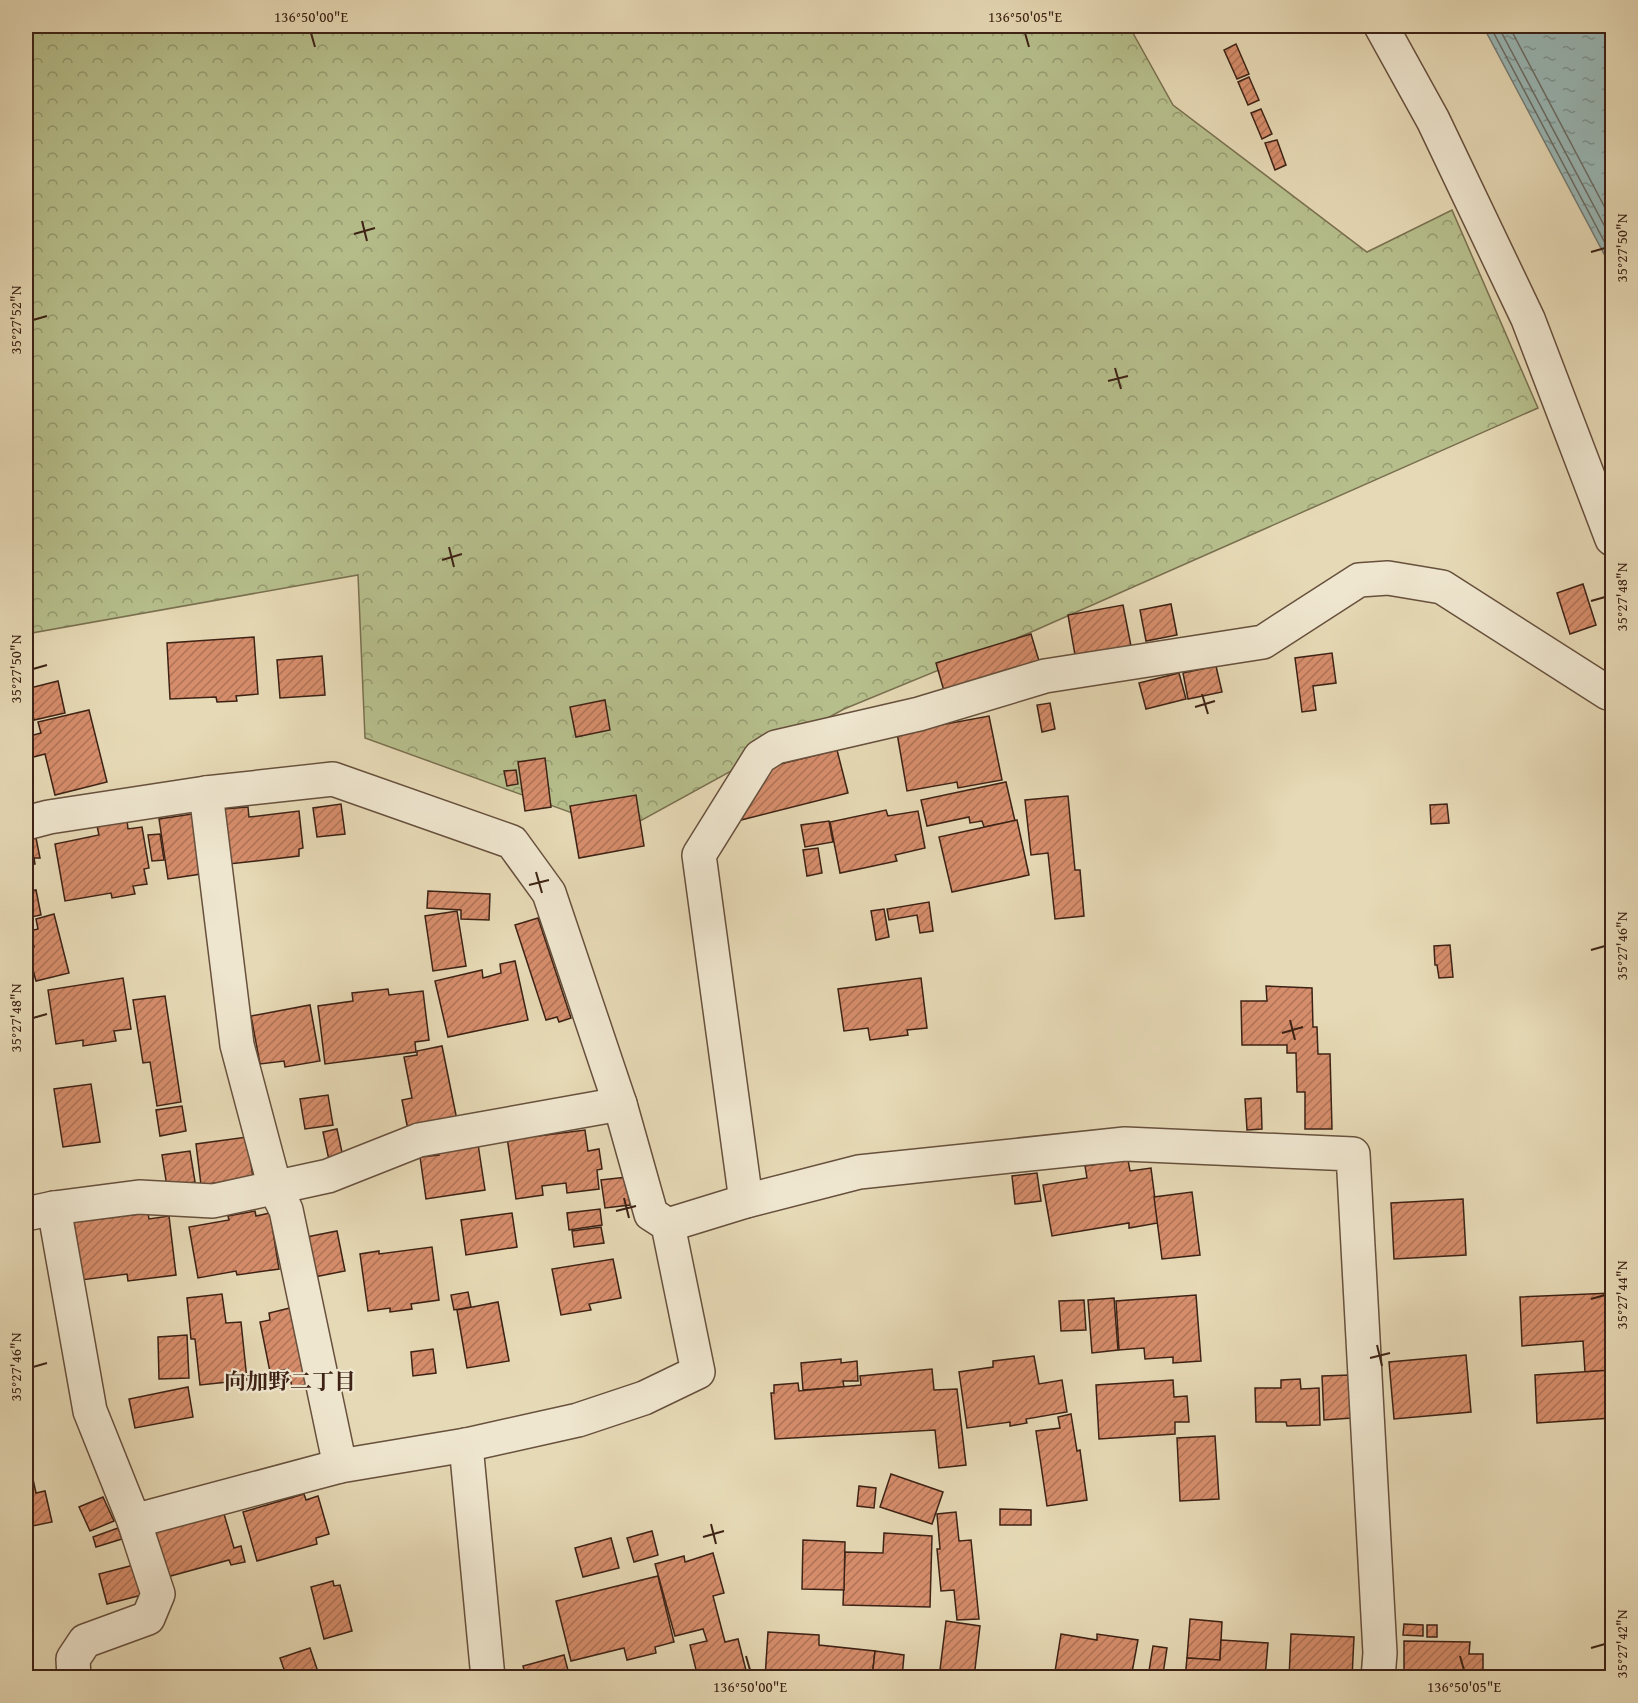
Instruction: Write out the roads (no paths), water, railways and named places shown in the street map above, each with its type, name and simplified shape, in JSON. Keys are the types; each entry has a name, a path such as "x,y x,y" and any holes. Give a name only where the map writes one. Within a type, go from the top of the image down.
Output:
{"street":[{"path":"1381,26 1433,120 1528,320 1612,539"},
{"path":"746,1201 699,855 760,757 776,747 919,714 1045,676 1263,642 1359,580 1388,578 1442,587 1608,693 1612,693"},
{"path":"26,823 206,793 333,779 512,842 549,893 620,1104 651,1214 668,1225 698,1372 644,1398 578,1420 466,1445 340,1466 134,1521"},
{"path":"206,793 237,1045 275,1188 286,1210 340,1466"},
{"path":"74,1677 74,1659 85,1641 148,1618 158,1594 134,1521 90,1411 40,1211 139,1197 213,1201 328,1176 419,1140 620,1104"},
{"path":"668,1225 746,1201 859,1172 1125,1144 1353,1154 1380,1653 1378,1677"},
{"path":"466,1445 488,1677"}],"water":[{"path":"1483,26 1612,26 1612,269"}],"district":[{"name":"向加野二丁目","path":"290,1381"}]}
